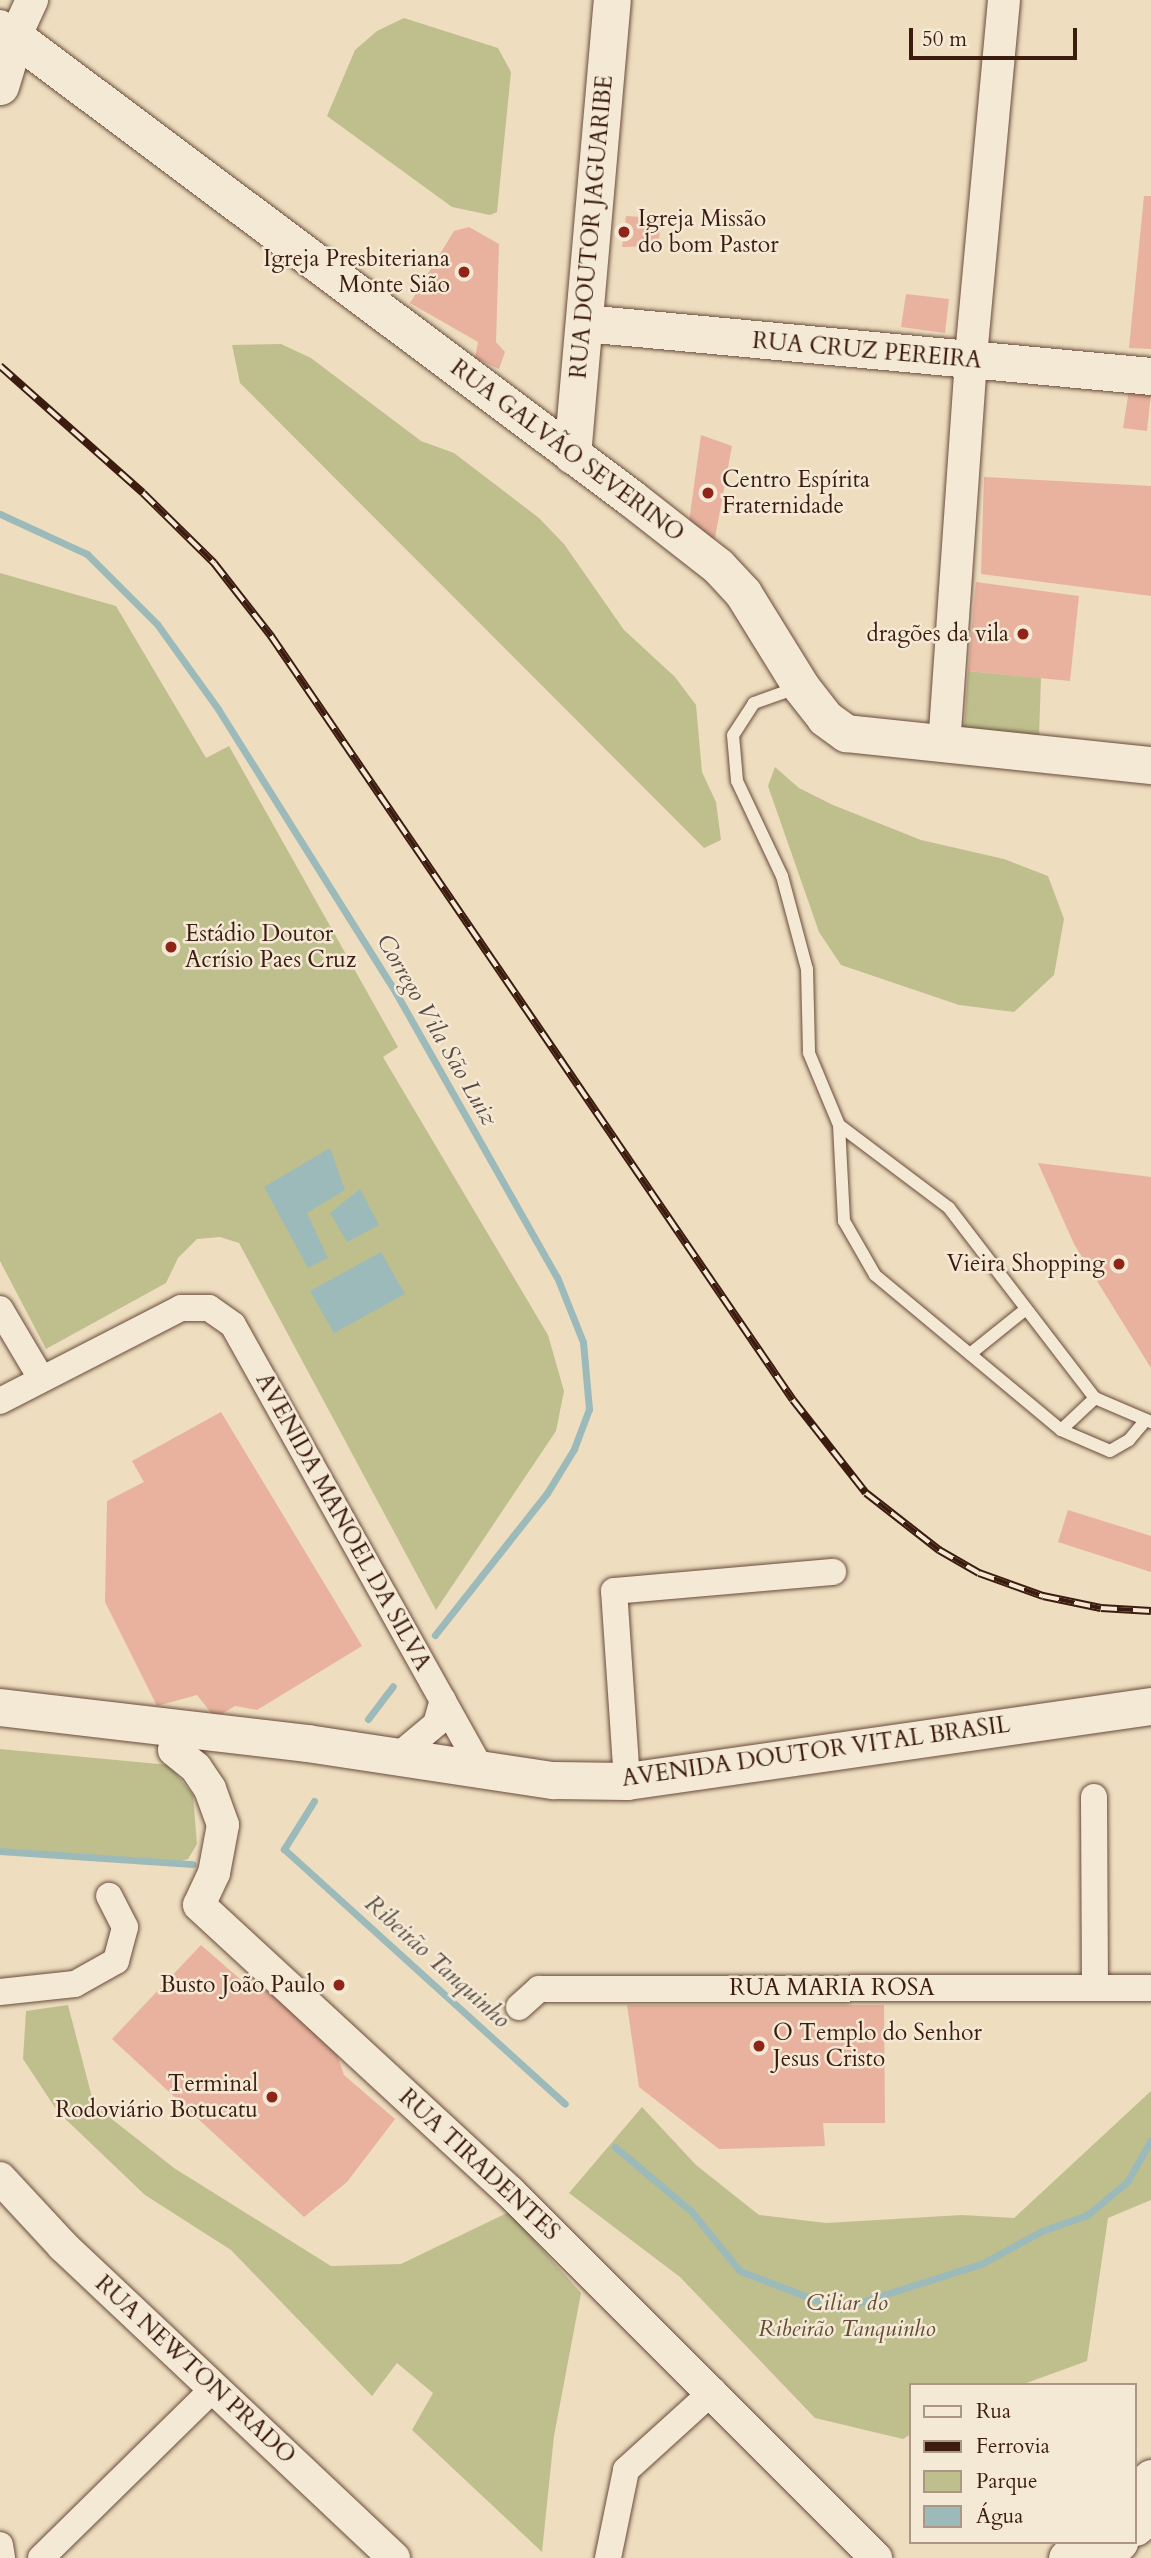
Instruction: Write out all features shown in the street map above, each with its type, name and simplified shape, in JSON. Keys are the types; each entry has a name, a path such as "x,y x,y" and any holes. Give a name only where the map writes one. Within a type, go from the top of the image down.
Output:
{"main road":[{"name":"RUA DOUTOR JAGUARIBE","path":"572,455 612,0"},
{"path":"0,86 7,32"},
{"name":"RUA GALVÃO SEVERINO","path":"7,32 718,566 743,593 801,687 825,718 846,733 944,746 1151,765"},
{"name":"RUA CRUZ PEREIRA","path":"584,323 1151,376"},
{"name":"AVENIDA DOUTOR VITAL BRASIL","path":"393,1762 481,1769 553,1780 627,1780 1151,1706"},
{"path":"0,1707 307,1743 393,1762"},
{"path":"0,1730 341,1769 393,1762"},
{"path":"1137,2491 1151,2478"},
{"path":"1137,2525 1151,2513"},
{"path":"1067,2558 1081,2544"},
{"path":"1103,2558 1117,2544"}],"street":[{"path":"7,32 32,0"},
{"path":"944,746 971,360 1004,0"},
{"name":"AVENIDA MANOEL DA SILVA","path":"41,1378 181,1308 209,1308 233,1325 481,1769"},
{"path":"0,1309 41,1378 0,1401"},
{"path":"627,1780 614,1591 833,1572"},
{"path":"393,1762 436,1724 443,1700"},
{"name":"RUA TIRADENTES","path":"174,1750 196,1768 210,1789 223,1825 214,1873 199,1905 510,2192 713,2391 876,2558"},
{"path":"1094,1797 1095,1988"},
{"path":"0,1992 75,1984 116,1961 125,1927 109,1896"},
{"name":"RUA MARIA ROSA","path":"519,2007 539,1989 1151,1988"},
{"name":"RUA NEWTON PRADO","path":"0,2178 63,2246 394,2558"},
{"path":"41,2558 215,2387"},
{"path":"608,2558 626,2470 713,2391"},
{"path":"0,2545 2,2558"}],"lane":[{"path":"801,687 754,704 733,735 737,781 782,876 807,969 809,1053 839,1125 844,1221 856,1247 875,1275 1062,1430 1110,1451 1129,1440 1149,1421 1095,1398 948,1208 839,1125"},
{"path":"970,1354 1026,1309"},
{"path":"1062,1430 1095,1398"}],"green space":[{"path":"404,18 498,48 511,72 497,212 490,215 452,207 327,116 355,50 377,31"},
{"path":"281,344 311,358 421,441 454,453 539,518 564,544 624,630 675,677 696,705 702,772 716,802 721,840 704,848 240,383 232,345"},
{"path":"0,573 116,606 206,758 229,746 398,1047 383,1057 548,1335 564,1391 556,1431 436,1610 239,1243 220,1237 197,1239 178,1258 166,1283 46,1349 0,1261"},
{"path":"968,671 1041,678 1039,736 964,728"},
{"path":"775,767 799,788 833,805 921,840 1004,859 1048,876 1064,919 1054,975 1014,1012 959,1005 841,965 819,932 768,786"},
{"path":"0,1749 169,1765 193,1795 197,1844 188,1859 181,1861 0,1849"},
{"path":"68,2005 94,2105 174,2168 331,2266 401,2264 509,2212 581,2293 554,2436 542,2552 412,2430 433,2393 397,2363 372,2396 231,2250 145,2195 58,2112 23,2059 26,2011"},
{"name":"Ciliar do Ribeirão Tanquinho","path":"1151,2091 1151,2200 1108,2218 1087,2361 1026,2383 909,2383 909,2435 903,2439 815,2418 680,2277 569,2193 642,2107 696,2165 759,2215 826,2223 962,2215 1014,2218"}],"water":[{"path":"330,1148 345,1190 307,1213 328,1258 308,1268 264,1187"},
{"path":"360,1189 379,1225 347,1242 330,1213"},
{"path":"381,1252 405,1294 334,1333 310,1291"}],"building":[{"path":"1144,196 1151,196 1151,349 1129,348"},
{"path":"626,216 660,218 659,246 622,247"},
{"name":"Igreja Presbiteriana Monte Sião","path":"469,227 499,244 496,342 505,352 499,369 475,358 478,342 410,303 454,231"},
{"path":"906,294 949,299 945,333 901,327"},
{"path":"1129,390 1151,393 1147,431 1123,428"},
{"name":"Centro Espírita Fraternidade","path":"701,435 732,446 714,543 689,522"},
{"path":"984,477 1151,486 1151,596 981,574"},
{"name":"dragões da vila","path":"976,582 1079,596 1070,681 968,671"},
{"name":"Vieira Shopping","path":"1038,1163 1151,1177 1151,1368 1074,1244"},
{"path":"221,1412 362,1646 257,1710 235,1706 215,1718 197,1695 157,1706 105,1602 107,1501 144,1482 132,1461"},
{"path":"1068,1510 1151,1536 1151,1572 1058,1542"},
{"name":"Terminal Rodoviário Botucatu","path":"201,1945 248,1986 282,1996 333,2043 344,2075 395,2119 347,2182 304,2217 112,2039"},
{"name":"O Templo do Senhor Jesus Cristo","path":"627,2005 884,2005 885,2123 823,2123 825,2146 719,2149 639,2087"}],"waterway":[{"name":"Corrego Vila São Luiz","path":"0,514 87,554 157,624 218,709 396,993 557,1277 583,1342 589,1409 574,1449 547,1493 435,1635"},
{"name":"Corrego Vila São Luiz","path":"368,1719 393,1686"},
{"name":"Ribeirão Tanquinho","path":"314,1801 284,1849 565,2104"},
{"name":"Ribeirão Tanquinho","path":"0,1851 193,1864"},
{"name":"Ribeirão Tanquinho","path":"615,2147 691,2211 740,2271 839,2309 981,2264 1042,2231 1087,2215 1127,2182 1151,2140"}],"railway":[{"path":"0,366 143,493 214,563 271,636 793,1400 866,1493 939,1550 979,1573 1043,1596 1101,1608 1151,1611"}],"place":[{"name":"Igreja Missão do bom Pastor","path":"624,232"},
{"name":"Igreja Presbiteriana Monte Sião","path":"464,272"},
{"name":"Centro Espírita Fraternidade","path":"708,493"},
{"name":"dragões da vila","path":"1023,634"},
{"name":"Estádio Doutor Acrísio Paes Cruz","path":"171,947"},
{"name":"Vieira Shopping","path":"1119,1264"},
{"name":"Busto João Paulo","path":"339,1985"},
{"name":"O Templo do Senhor Jesus Cristo","path":"759,2046"},
{"name":"Terminal Rodoviário Botucatu","path":"272,2097"}]}
